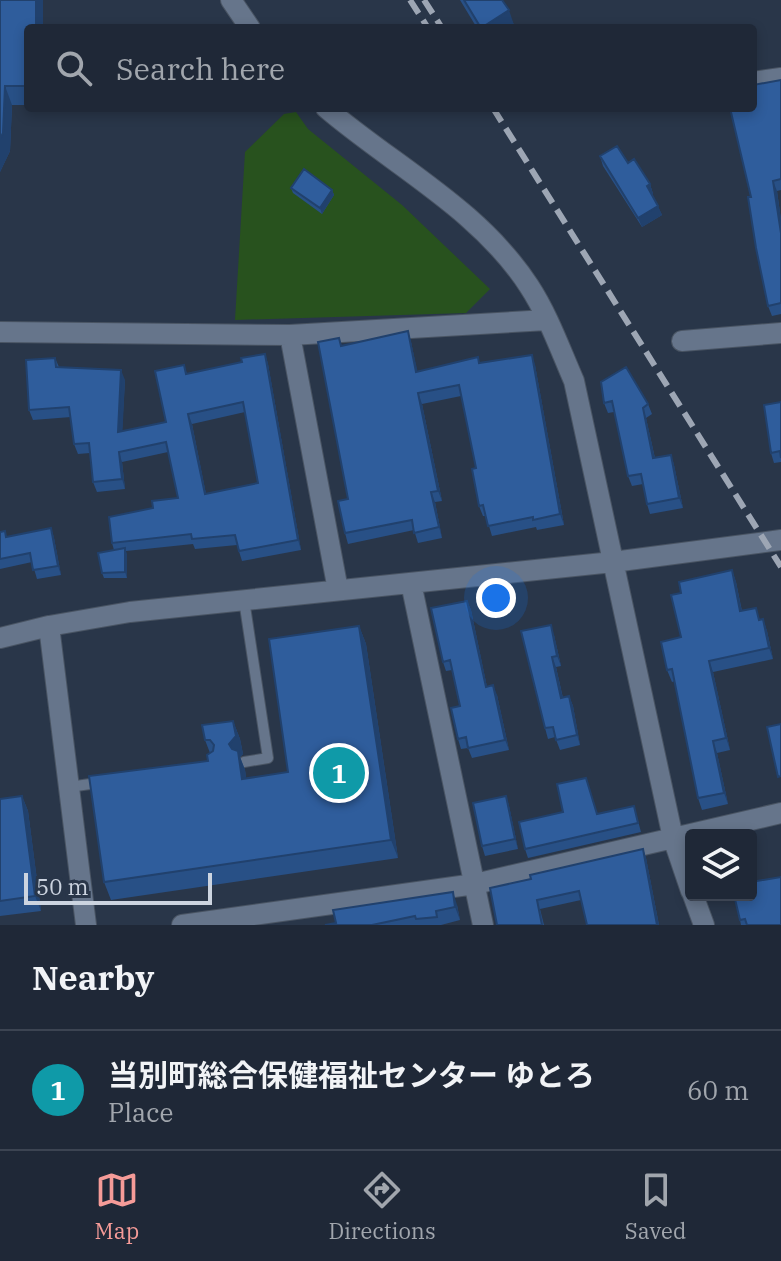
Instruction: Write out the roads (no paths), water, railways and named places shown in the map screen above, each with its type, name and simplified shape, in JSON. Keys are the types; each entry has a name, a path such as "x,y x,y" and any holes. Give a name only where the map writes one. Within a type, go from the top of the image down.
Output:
{"street":[{"path":"231,0 247,24"},
{"path":"757,81 781,78"},
{"path":"331,112 454,205 480,229 529,285 547,320 574,381 673,838 685,873"},
{"path":"0,332 290,335 547,320"},
{"path":"682,341 781,333"},
{"path":"290,335 338,590"},
{"path":"0,638 130,612 613,562 781,540"},
{"path":"411,583 483,925"},
{"path":"49,626 86,925"},
{"path":"182,925 297,917 475,884 781,813"},
{"path":"695,901 704,925"}],"lane":[{"path":"244,600 268,758 244,762"},
{"path":"69,787 112,781"}],"railway":[{"path":"410,0 425,24"},
{"path":"424,0 439,24"},
{"path":"496,112 781,567"}],"place":[{"name":"当別町総合保健福祉センター ゆとろ","path":"339,773"}]}
